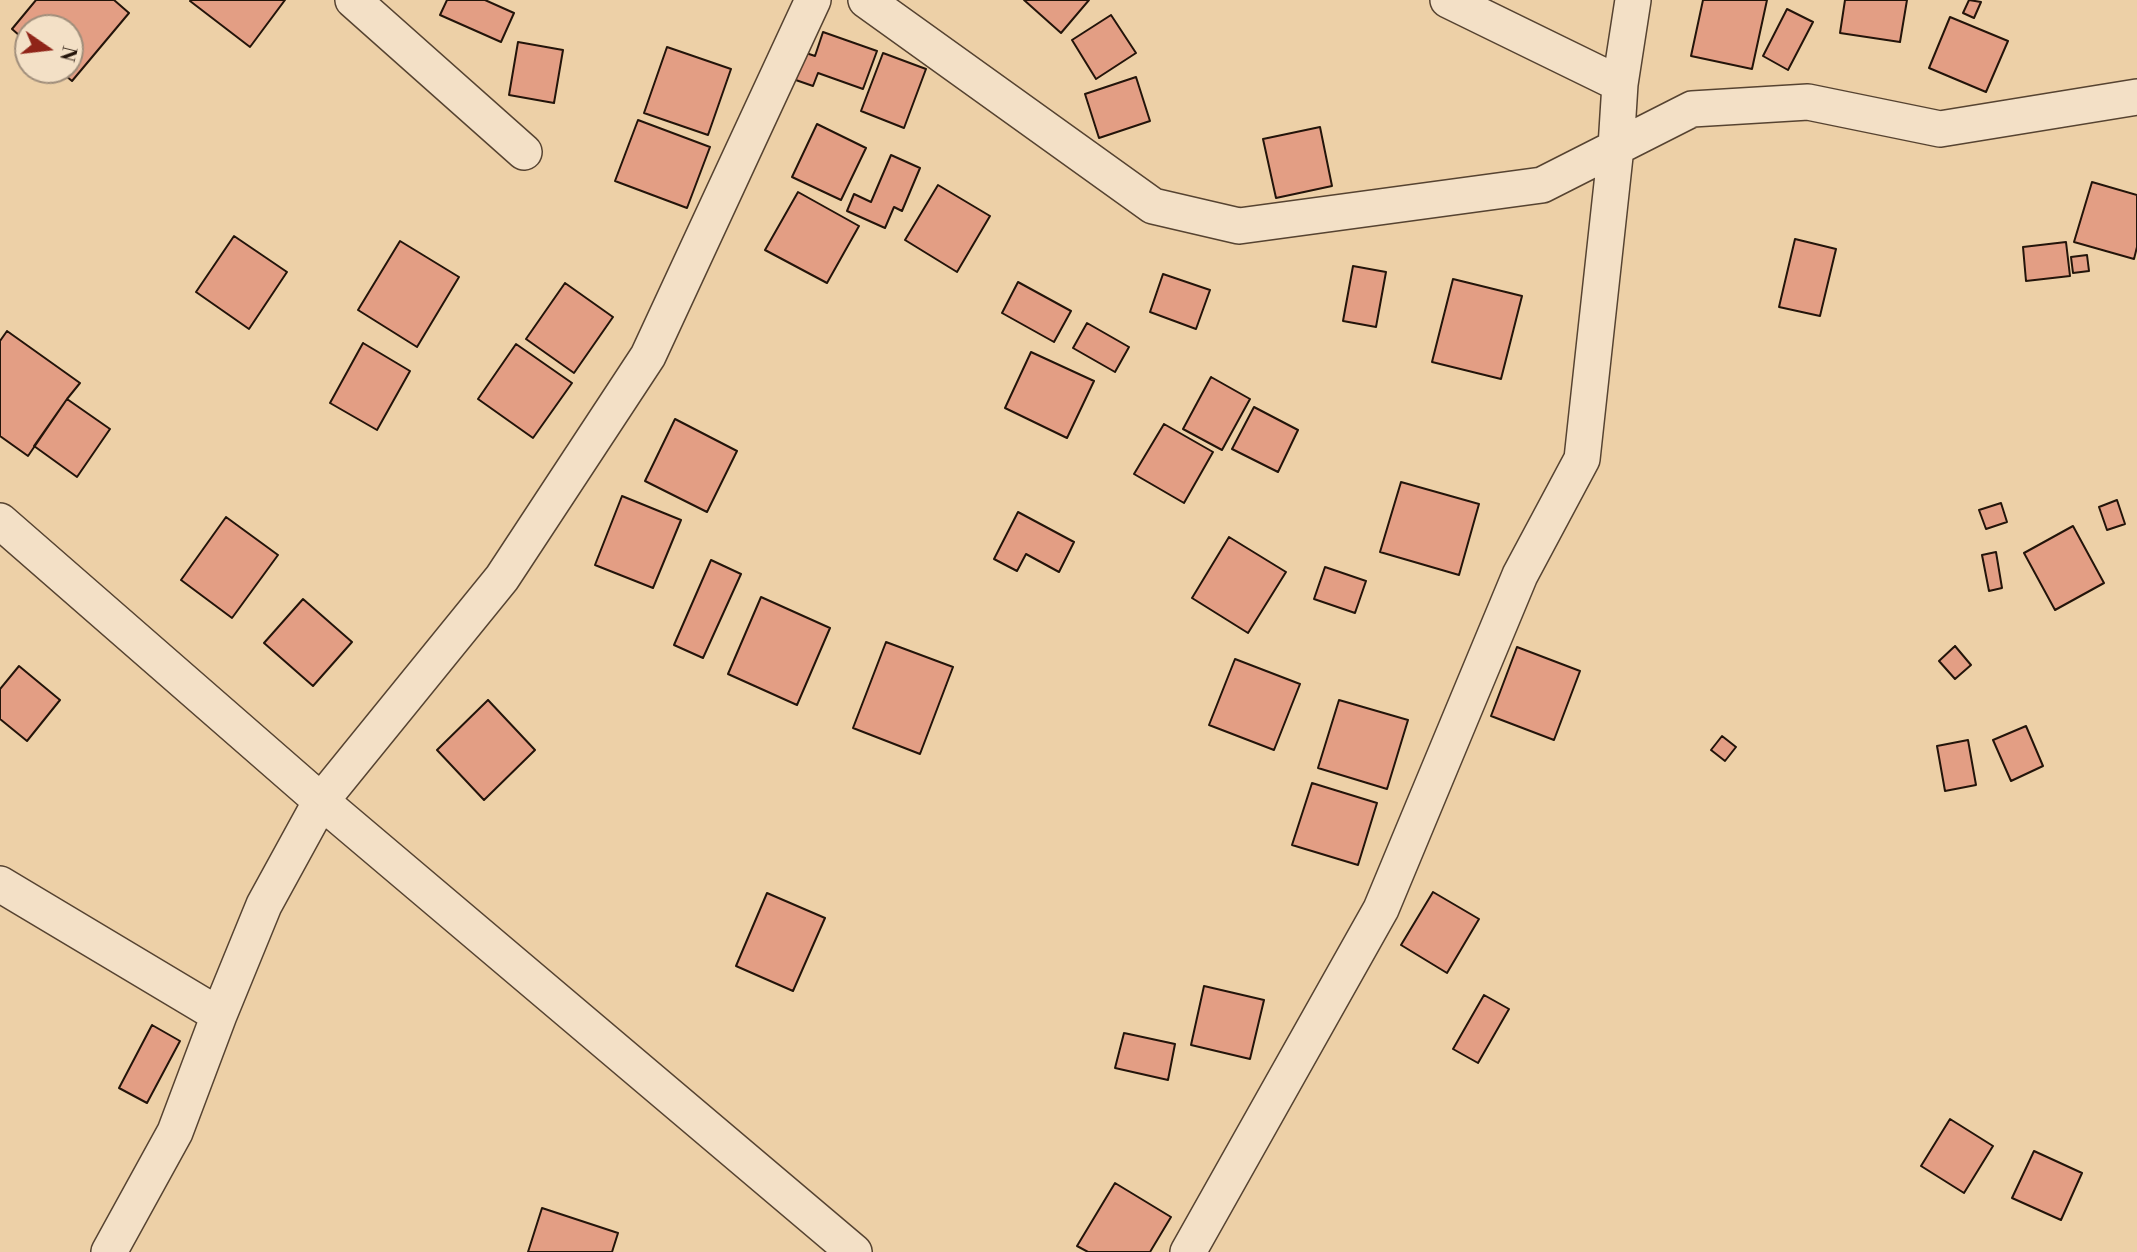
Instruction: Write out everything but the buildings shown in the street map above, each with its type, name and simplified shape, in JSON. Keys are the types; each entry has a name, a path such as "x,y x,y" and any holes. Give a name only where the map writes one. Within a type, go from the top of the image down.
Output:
{"street":[{"path":"353,0 524,152"},
{"path":"109,1252 175,1132 264,905 321,801 502,578 648,356 813,0"},
{"path":"866,0 1153,206 1240,226 1542,185 1692,109 1808,102 1940,129 2137,97"},
{"path":"1448,0 1620,84"},
{"path":"1188,1252 1381,909 1520,575 1582,459 1616,147 1620,84 1633,0"},
{"path":"0,521 321,801 854,1252"},
{"path":"0,884 219,1015"}]}
